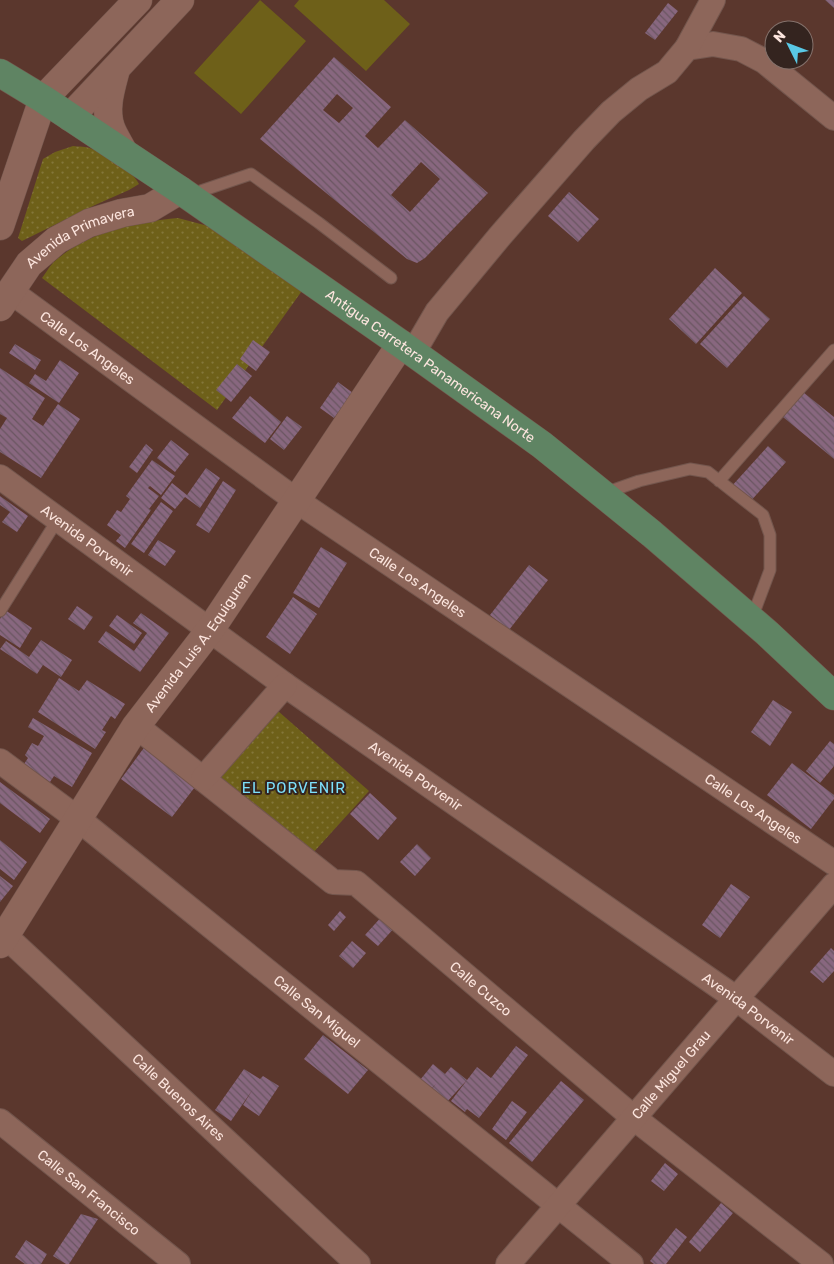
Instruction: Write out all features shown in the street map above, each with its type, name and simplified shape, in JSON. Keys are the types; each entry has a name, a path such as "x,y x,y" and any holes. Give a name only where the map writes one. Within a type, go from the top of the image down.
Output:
{"main road":[{"name":"Antigua Carretera Panamericana Norte","path":"0,73 43,99 184,192 542,445 652,534 751,620 834,696"}],"street":[{"path":"0,226 43,99 138,0"},
{"path":"70,117 180,0"},
{"path":"407,348 500,236 584,140 611,112 639,89 667,72 687,48 713,0"},
{"path":"687,48 713,44 742,49 764,61 834,118"},
{"path":"116,69 109,94 108,111 111,127 124,152"},
{"name":"Avenida Primavera","path":"5,299 29,264 57,240 90,223 122,213 150,208 184,192"},
{"name":"Calle Los Angeles","path":"5,299 297,501 834,863"},
{"name":"Avenida Luis A. Equiguren","path":"2,937 136,726 210,630 297,501 313,474 407,348"},
{"name":"Avenida Porvenir","path":"0,477 284,685 737,999 834,1074"},
{"path":"203,779 284,685"},
{"name":"Calle Cuzco","path":"136,726 333,882 356,882 634,1118 821,1264"},
{"name":"Calle San Miguel","path":"0,761 78,819 631,1264"},
{"name":"Calle Miguel Grau","path":"508,1264 834,885"},
{"name":"Calle Buenos Aires","path":"2,937 350,1261"},
{"name":"Calle San Francisco","path":"0,1121 178,1264"}],"lane":[{"path":"184,192 251,174 391,278"},
{"path":"719,481 834,350"},
{"path":"602,494 639,481 690,469 708,472 763,515 770,535 770,570 751,620"},
{"path":"0,611 58,519"}],"shaded area":[{"path":"260,0 306,41 241,114 194,73"},
{"path":"299,0 384,0 410,24 366,71 294,6"},
{"path":"73,146 90,148 104,155 119,164 139,184 22,241 18,238 43,159 55,152"},
{"path":"178,218 208,226 304,288 217,410 42,278 56,260 69,250 98,235 129,225"},
{"path":"278,711 369,791 312,854 217,778"}],"building":[{"path":"825,0 834,0 834,8"},
{"path":"668,3 678,11 655,40 645,33"},
{"path":"334,57 391,107 365,136 378,148 405,120 488,193 425,258 417,263 407,259 260,139","holes":["337,94 353,108 339,123 323,110","421,162 440,179 410,212 391,195"]},
{"path":"569,192 599,219 578,242 548,216"},
{"path":"715,268 742,293 696,344 669,319"},
{"path":"744,296 770,319 727,368 700,344"},
{"path":"253,340 270,352 256,371 240,359"},
{"path":"15,344 41,360 35,370 9,353"},
{"path":"60,360 79,373 59,403 29,383 35,374 46,381"},
{"path":"237,364 252,376 231,402 216,390"},
{"path":"0,368 45,398 32,419 43,426 58,404 80,419 41,478 0,452 0,429 7,418 0,414"},
{"path":"338,382 353,393 334,418 320,408"},
{"path":"803,392 834,417 834,459 783,417"},
{"path":"250,396 281,422 265,443 232,418"},
{"path":"287,416 302,427 284,450 270,439"},
{"path":"171,440 189,454 175,472 157,458"},
{"path":"146,444 153,450 137,473 129,467"},
{"path":"768,446 786,462 748,504 730,488"},
{"path":"152,460 175,476 161,495 150,486 148,488 159,496 125,548 116,541 121,535 107,525 117,510 121,512 130,499 126,496"},
{"path":"206,468 220,478 200,508 185,497 175,509 161,498 172,483 187,495"},
{"path":"223,481 236,490 209,533 196,525"},
{"path":"0,496 28,516 17,532 2,522 10,512 0,505"},
{"path":"161,502 173,511 144,553 131,544"},
{"path":"158,540 176,551 165,566 148,555"},
{"path":"321,547 347,563 319,608 293,593"},
{"path":"529,565 548,580 509,630 490,615"},
{"path":"293,597 317,614 290,654 266,637"},
{"path":"77,606 93,617 84,630 68,619"},
{"path":"5,610 32,628 20,648 0,635 0,619"},
{"path":"141,613 169,633 140,672 98,642 106,631 134,651 147,633 133,623"},
{"path":"117,615 142,633 134,644 109,626"},
{"path":"41,640 72,660 61,677 43,665 37,674 0,649 6,641 29,657"},
{"path":"59,678 79,691 87,680 125,704 115,719 111,716 102,730 106,732 95,749 38,712"},
{"path":"773,700 792,712 770,746 751,732"},
{"path":"33,718 92,753 72,787 54,776 50,782 24,764 28,758 25,755 32,743 38,746 44,736 28,727"},
{"path":"830,741 834,744 834,766 820,783 806,771"},
{"path":"146,745 198,783 172,817 121,779"},
{"path":"792,763 834,795 834,799 811,829 767,795"},
{"path":"0,782 50,819 40,833 0,803"},
{"path":"370,793 397,818 378,840 350,814"},
{"path":"0,840 27,862 14,880 0,869"},
{"path":"417,844 431,858 415,876 400,862"},
{"path":"0,876 13,886 0,902"},
{"path":"731,884 750,897 720,938 702,925"},
{"path":"340,911 346,917 334,931 328,925"},
{"path":"384,914 396,926 378,946 365,935"},
{"path":"352,941 366,953 353,968 339,956"},
{"path":"831,948 834,951 834,971 823,983 810,972"},
{"path":"323,1035 368,1070 348,1094 304,1059"},
{"path":"516,1046 528,1055 479,1118 467,1109 465,1112 451,1101 477,1067 491,1078"},
{"path":"433,1064 445,1074 451,1067 467,1080 446,1103 431,1090 436,1084 431,1089 420,1080"},
{"path":"244,1069 260,1079 263,1076 279,1086 259,1116 243,1105 253,1089 231,1121 215,1110"},
{"path":"561,1081 584,1100 532,1162 509,1143"},
{"path":"512,1101 527,1112 506,1140 492,1129"},
{"path":"665,1163 678,1174 664,1191 651,1181"},
{"path":"721,1203 733,1213 700,1252 689,1242"},
{"path":"81,1214 98,1219 69,1264 66,1264 53,1256"},
{"path":"676,1228 687,1237 666,1264 654,1264 650,1261"},
{"path":"26,1240 47,1254 41,1264 25,1264 15,1257"}],"district":[{"name":"EL PORVENIR","path":"294,788"}]}
